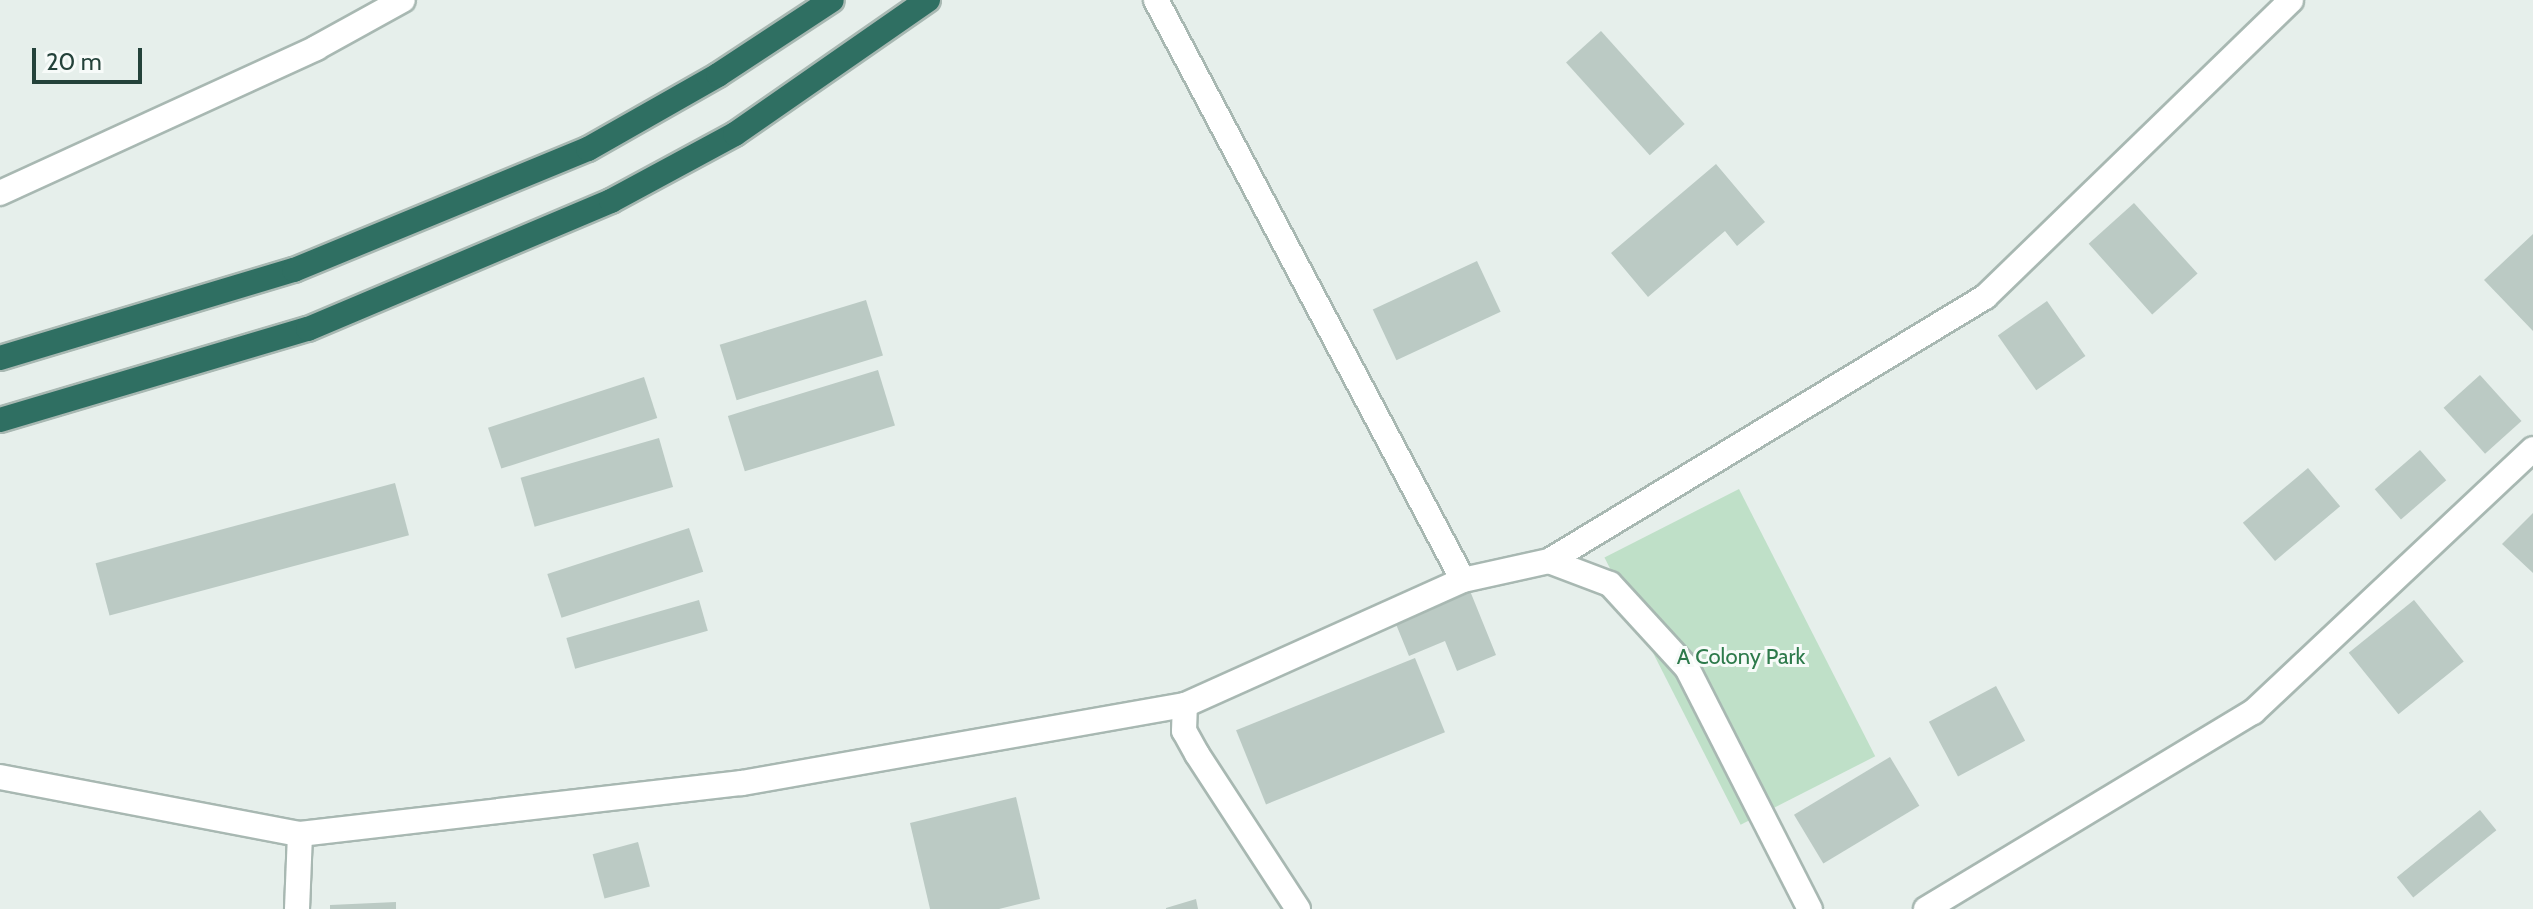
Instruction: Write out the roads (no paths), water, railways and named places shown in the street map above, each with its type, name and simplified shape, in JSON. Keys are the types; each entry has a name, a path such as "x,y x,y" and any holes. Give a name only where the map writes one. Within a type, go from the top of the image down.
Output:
{"highway":[{"path":"0,358 294,270 588,149 718,75 832,0"},
{"path":"0,420 308,329 611,201 735,134 928,0"}],"street":[{"path":"0,193 316,48 403,0"},
{"path":"1156,0 1463,580"},
{"path":"0,777 300,834 742,783 1185,705 1463,580 1549,561 1985,297 2291,0"},
{"path":"1926,909 2253,712 2533,449"},
{"path":"1549,561 1610,584 1687,668 1810,909"},
{"path":"1185,705 1184,731 1298,909"},
{"path":"297,909 300,834"}],"park label":[{"name":"A Colony Park","path":"1741,657"}]}
